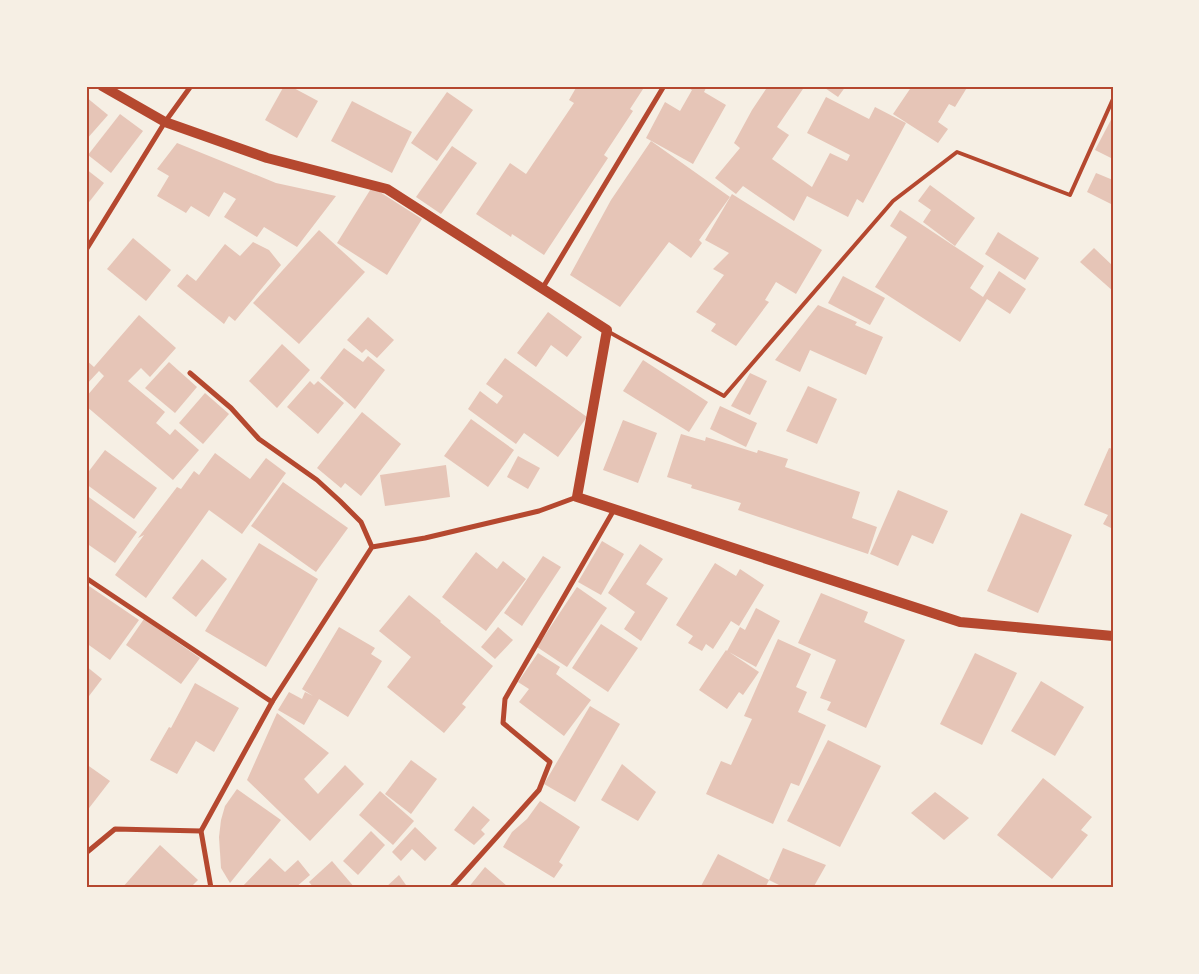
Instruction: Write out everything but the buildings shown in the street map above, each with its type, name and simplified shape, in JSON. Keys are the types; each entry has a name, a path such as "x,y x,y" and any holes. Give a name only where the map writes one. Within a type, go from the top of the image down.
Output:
{"main road":[{"path":"102,86 165,122 267,158 387,189 607,330 577,496 960,622 1113,636"}],"street":[{"path":"86,250 165,122 191,86"},
{"path":"542,289 664,86"},
{"path":"190,373 231,408 259,439 317,480 340,501 361,522 372,548"},
{"path":"211,888 201,831 272,702 372,548 425,538 539,511 577,496"},
{"path":"451,888 539,790 550,762 503,723 505,699 615,508"},
{"path":"86,578 272,702"},
{"path":"86,853 115,829 201,831"}],"lane":[{"path":"607,330 724,396 894,200 958,152 1070,195 1113,99"}]}
